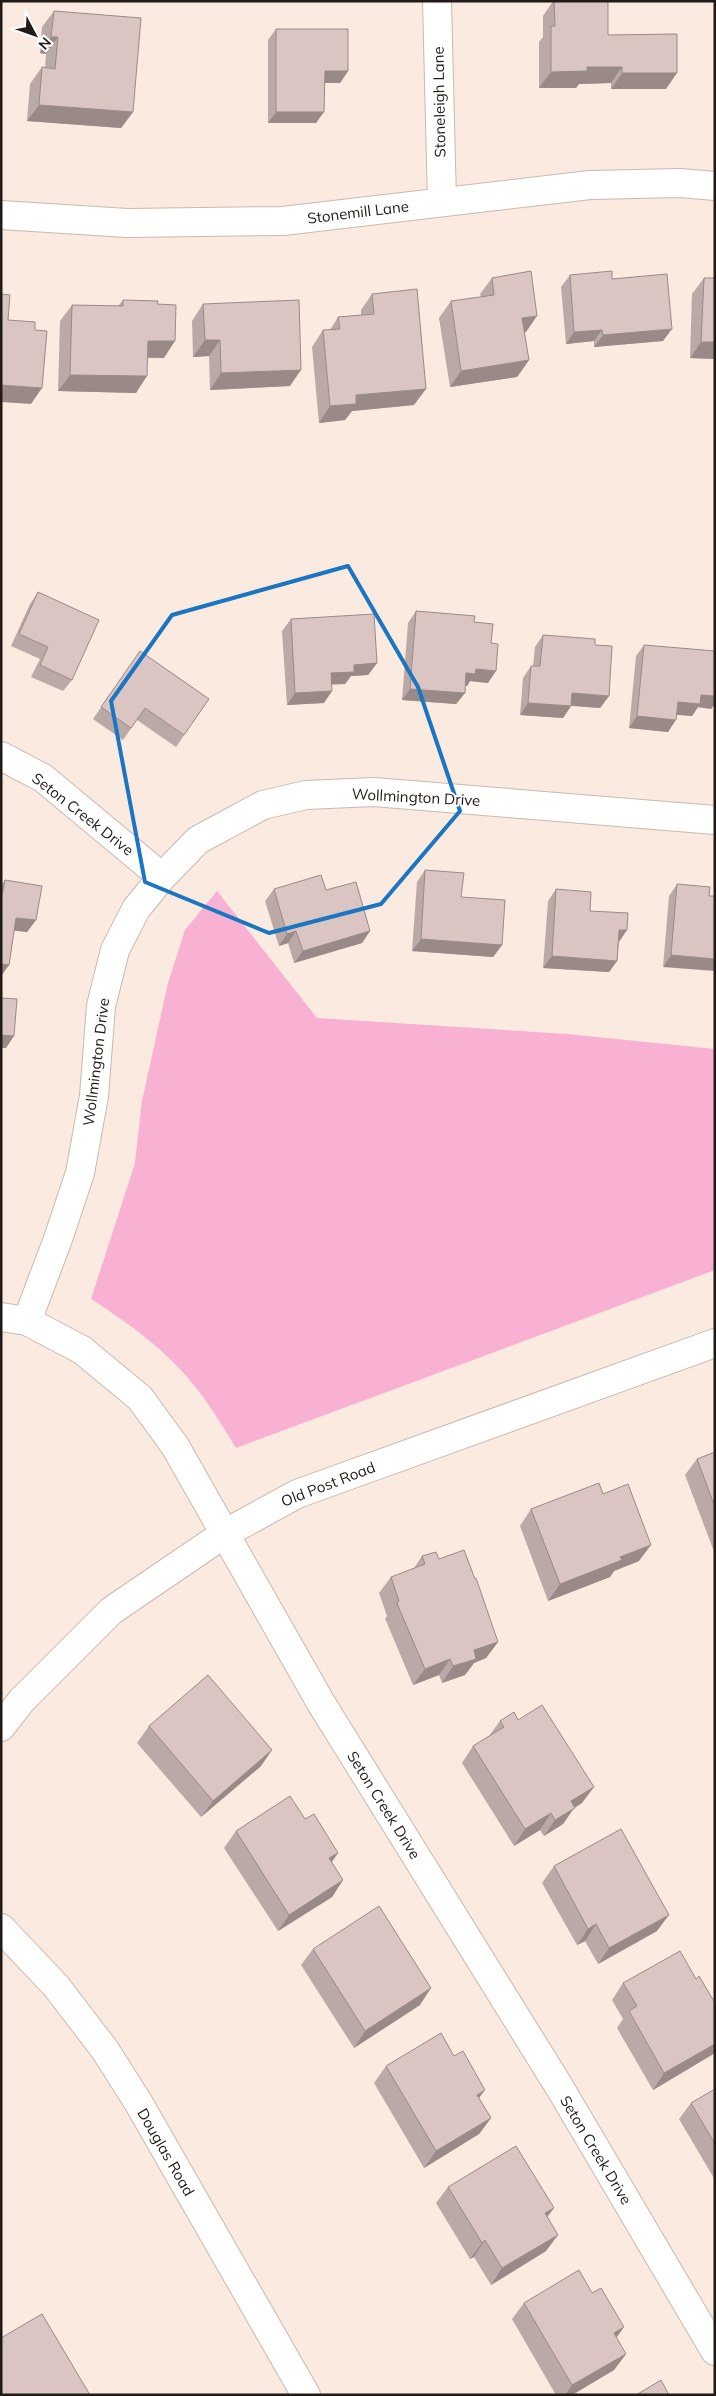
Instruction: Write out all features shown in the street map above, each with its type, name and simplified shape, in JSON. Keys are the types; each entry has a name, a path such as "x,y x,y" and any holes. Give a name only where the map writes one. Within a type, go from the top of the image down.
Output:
{"street":[{"name":"Stoneleigh Lane","path":"437,1 442,202"},
{"name":"Stonemill Lane","path":"1,215 126,222 283,221 590,185 680,183 715,186"},
{"name":"Seton Creek Drive","path":"1,756 43,778 162,877"},
{"name":"Wollmington Drive","path":"14,1319 58,1239 80,1173 94,1096 101,1006 115,950 136,909 162,877 198,840 263,806 306,795 374,792 715,820"},
{"name":"Seton Creek Drive","path":"14,1319 82,1350 140,1398 175,1446 321,1703 560,2088 715,2351"},
{"name":"Old Post Road","path":"1,1727 22,1700 111,1611 224,1534 262,1512 297,1494 715,1343"},
{"name":"Douglas Road","path":"1,1928 56,1986 105,2050 143,2111 306,2395"}],"highlighted area":[{"path":"348,566 418,687 460,811 381,904 269,933 145,882 111,701 172,615"}],"shaded area":[{"path":"217,891 317,1018 567,1034 715,1049 715,1270 236,1448 209,1406 181,1370 138,1331 91,1299 135,1163 142,1101 168,983 185,930"}],"building":[{"path":"554,1 608,1 608,35 677,34 677,73 622,73 622,67 587,67 587,71 551,72 551,26 555,26"},
{"path":"54,11 141,18 133,112 39,105 42,67 55,69 58,37 51,37"},
{"path":"276,29 348,29 348,71 325,71 324,112 276,112"},
{"path":"531,271 537,316 522,318 529,360 461,371 451,301 494,295 492,278"},
{"path":"612,271 612,279 667,274 672,329 603,335 602,330 574,332 570,275"},
{"path":"704,278 715,278 715,342 701,342"},
{"path":"417,289 426,389 356,395 356,404 330,406 323,330 340,329 338,317 374,314 372,294"},
{"path":"1,294 10,295 8,320 35,322 35,330 47,331 42,388 1,385"},
{"path":"123,300 158,301 157,304 176,305 175,341 148,341 147,376 70,375 72,305 123,306"},
{"path":"299,300 301,370 221,373 220,340 205,340 203,304"},
{"path":"38,592 99,620 72,680 40,665 48,647 19,634"},
{"path":"416,611 475,616 474,622 493,624 491,643 498,644 496,671 476,669 475,674 466,673 465,693 410,689"},
{"path":"374,614 377,663 354,665 354,672 331,673 332,691 295,693 291,619"},
{"path":"543,635 595,639 595,645 612,646 609,696 572,693 571,706 528,703 531,666 540,666"},
{"path":"644,645 715,651 715,696 701,695 700,704 678,702 676,720 637,716"},
{"path":"140,651 209,699 184,735 145,708 131,728 101,707"},
{"path":"425,870 464,873 461,897 505,900 502,945 421,939"},
{"path":"321,875 326,890 356,882 370,931 303,951 296,931 287,934 274,889"},
{"path":"5,880 42,886 36,920 16,918 9,965 1,964 1,895"},
{"path":"677,884 710,887 709,896 715,896 715,959 671,955"},
{"path":"556,889 591,892 590,911 628,913 627,930 619,930 617,961 552,956"},
{"path":"1,998 17,999 14,1036 1,1035"},
{"path":"715,1452 715,1507 697,1459"},
{"path":"599,1483 603,1494 628,1484 651,1545 620,1557 622,1560 560,1584 531,1509"},
{"path":"464,1550 476,1578 498,1642 474,1650 476,1659 453,1666 450,1659 425,1669 398,1606 397,1602 399,1601 391,1577 425,1564 422,1556 436,1552 439,1559"},
{"path":"208,1675 272,1750 213,1801 149,1726"},
{"path":"542,1705 594,1787 571,1801 575,1808 555,1820 551,1813 525,1829 473,1746 504,1727 500,1721 514,1712 518,1720"},
{"path":"290,1796 305,1819 314,1814 338,1853 329,1858 343,1880 289,1915 236,1831"},
{"path":"621,1829 669,1915 609,1948 596,1924 588,1929 554,1866"},
{"path":"379,1906 431,1988 365,2031 313,1949"},
{"path":"680,1951 696,1979 699,1976 715,2003 715,2044 664,2073 629,2011 637,2006 623,1983"},
{"path":"441,2033 454,2056 463,2051 485,2090 477,2095 491,2118 436,2151 386,2066"},
{"path":"715,2089 715,2144 691,2103"},
{"path":"516,2146 554,2208 545,2213 558,2235 502,2268 485,2240 482,2243 448,2187"},
{"path":"579,2270 592,2293 601,2288 624,2327 614,2333 626,2354 572,2385 524,2303"},
{"path":"42,2314 90,2395 1,2395 1,2338"},
{"path":"661,2380 669,2395 636,2395"}]}
